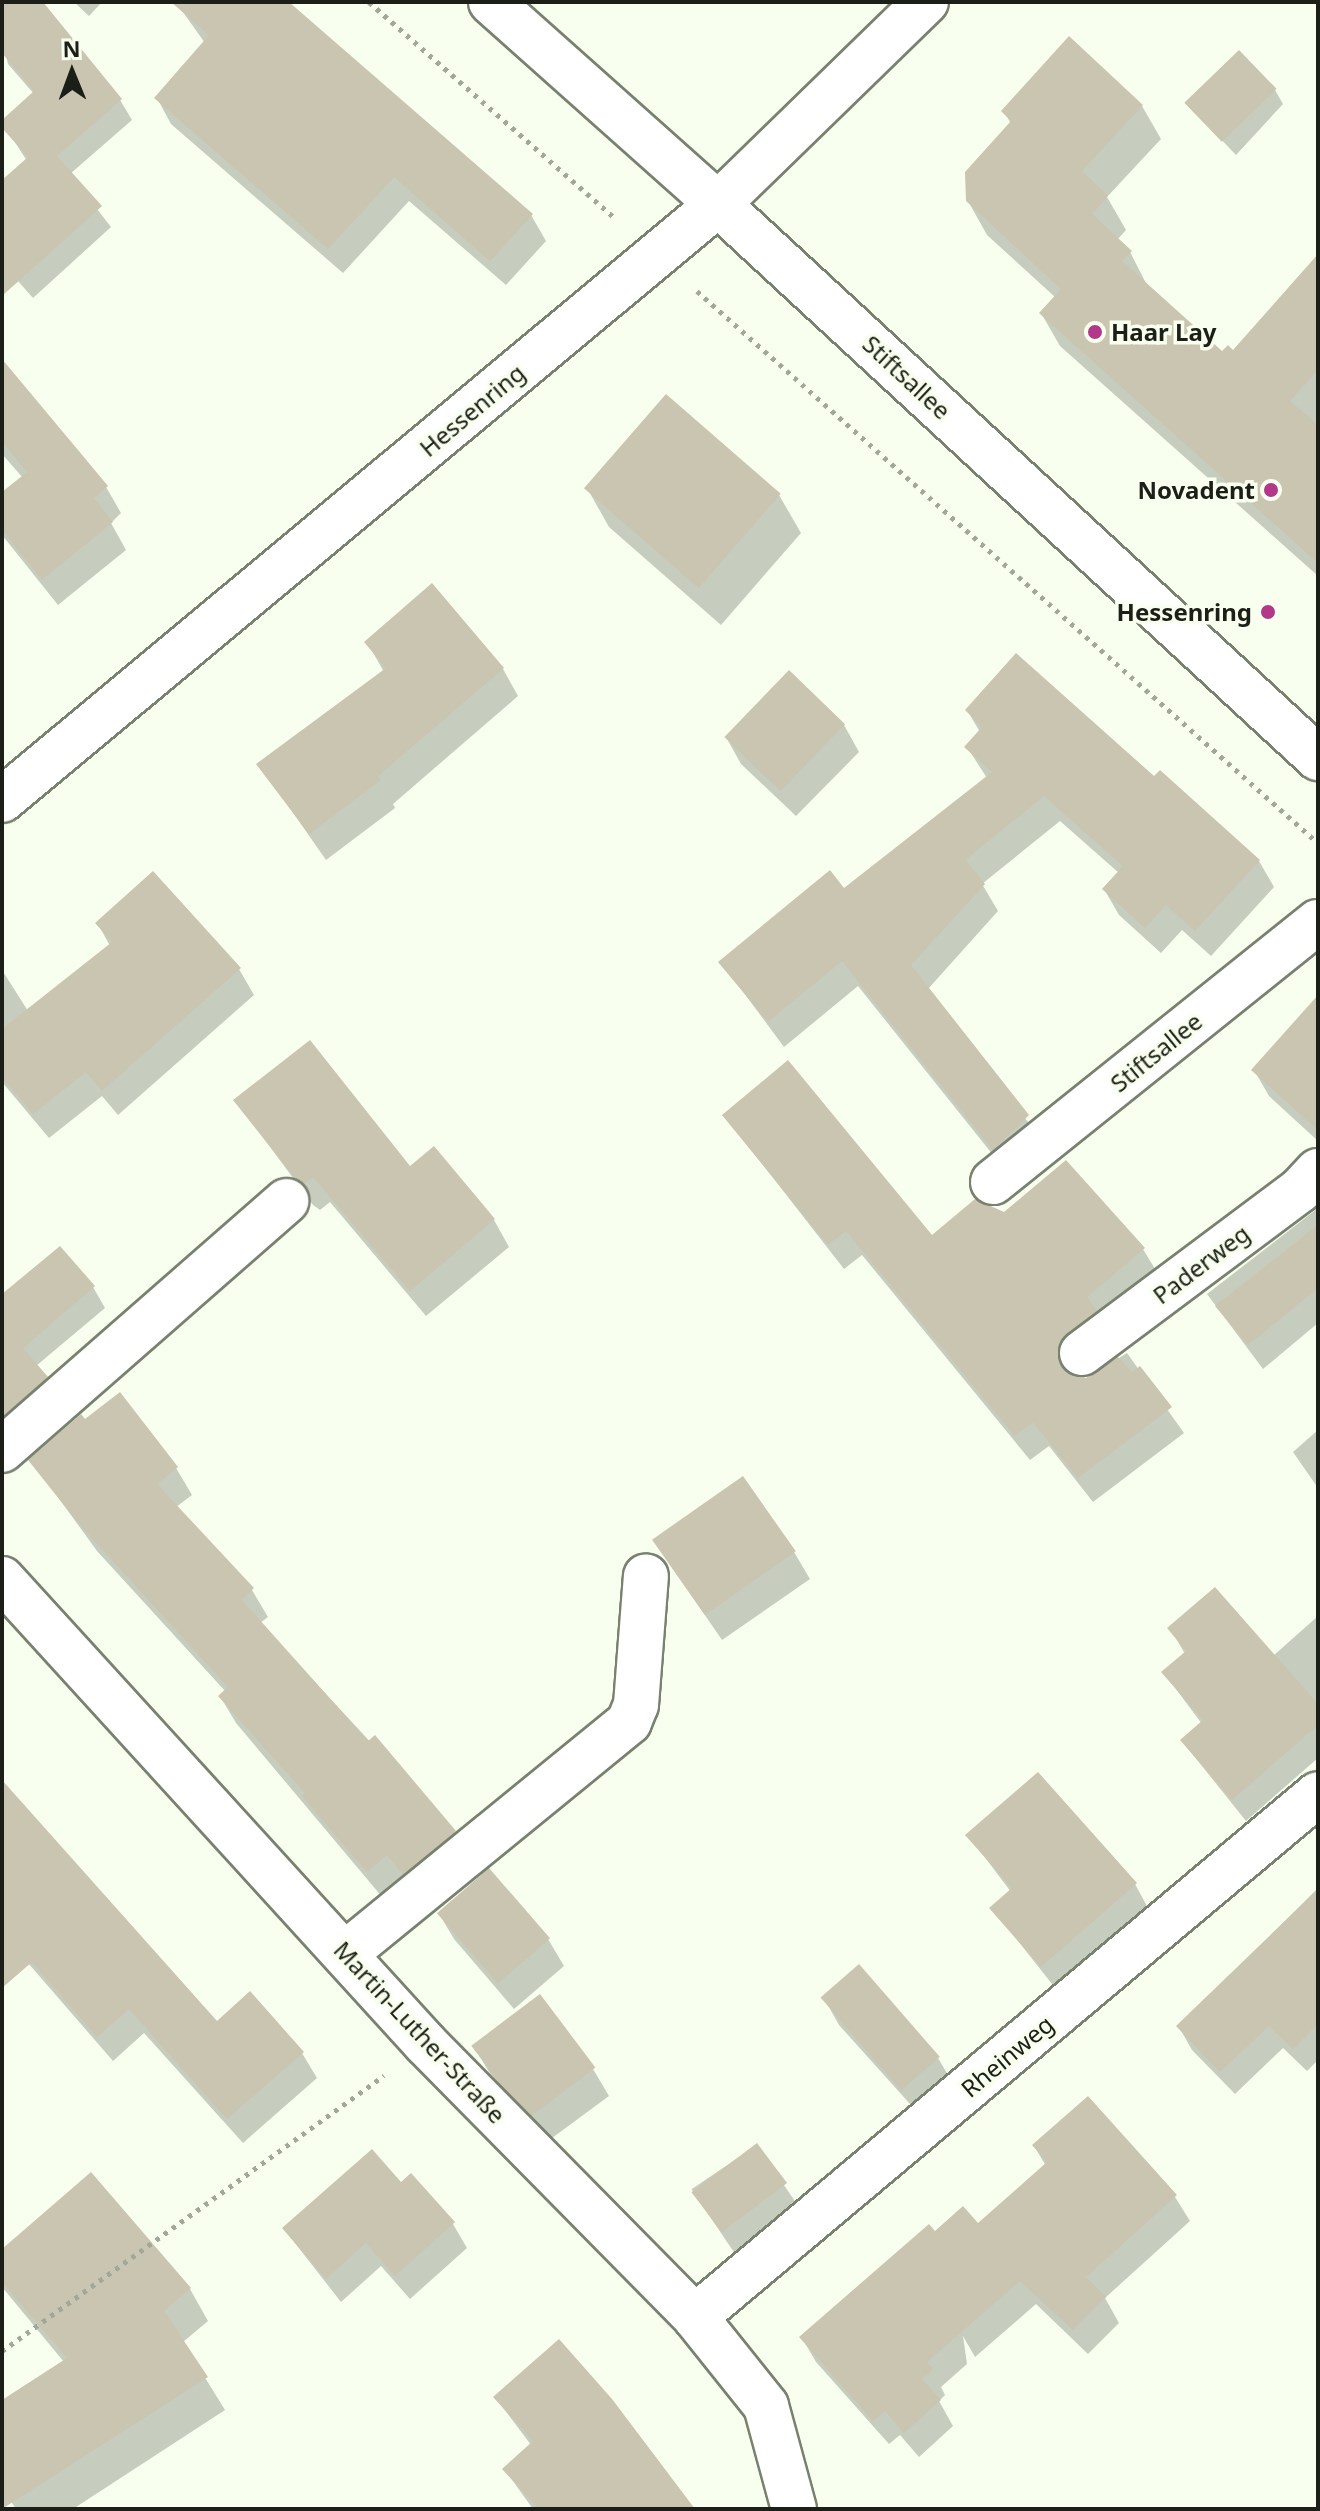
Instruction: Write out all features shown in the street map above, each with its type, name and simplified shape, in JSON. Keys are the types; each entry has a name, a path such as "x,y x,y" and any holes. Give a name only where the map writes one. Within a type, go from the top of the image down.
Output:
{"street":[{"name":"Stiftsallee","path":"491,2 718,204 1318,758"},
{"name":"Hessenring","path":"2,800 718,204 926,2"},
{"name":"Stiftsallee","path":"993,1182 1318,922"},
{"name":"Paderweg","path":"1082,1353 1300,1190 1318,1171"},
{"path":"2,1450 286,1201"},
{"path":"346,1953 629,1722 636,1705 646,1576"},
{"name":"Martin-Luther-Straße","path":"2,1579 426,2044 695,2317 766,2406 794,2509"},
{"name":"Rheinweg","path":"695,2317 1318,1794"}],"path":[{"path":"369,2 1318,843"},
{"path":"2,2351 426,2044"}],"building":[{"path":"2,2 43,2 122,99 57,156 102,206 2,296 2,180 28,157 2,128 2,120 34,91 2,53"},
{"path":"171,2 289,2 533,214 490,261 394,177 328,249 154,98 209,35"},
{"path":"1069,36 1143,105 1082,171 1108,196 1092,214 1132,251 1122,261 1222,351 1228,345 1233,350 1318,254 1318,370 1290,401 1318,425 1318,563 1039,313 1061,289 966,201 965,172 1011,121 1001,111"},
{"path":"1239,50 1277,89 1222,142 1184,103"},
{"path":"2,359 108,486 94,498 113,522 42,580 2,530 2,492 27,472 2,442"},
{"path":"666,394 781,494 699,588 584,488"},
{"path":"432,583 504,668 378,776 381,780 309,834 256,764 386,668 364,642"},
{"path":"1016,653 1154,776 1160,770 1260,860 1195,931 1166,905 1145,928 1102,889 1123,866 1044,796 965,860 985,884 911,965 1029,1115 993,1150 842,961 768,1022 718,962 830,870 844,888 992,772 964,747 982,727 965,710"},
{"path":"789,670 845,724 781,791 724,737"},
{"path":"153,871 241,968 102,1091 86,1072 33,1114 2,1077 2,1029 112,942 95,923"},
{"path":"1318,995 1318,1130 1251,1070"},
{"path":"310,1040 410,1166 434,1146 495,1219 410,1291 313,1177 304,1184 295,1178 233,1100"},
{"path":"788,1060 932,1235 975,1199 1004,1212 1066,1160 1145,1248 1087,1297 1097,1311 1059,1342 1062,1367 1086,1378 1118,1357 1132,1372 1140,1366 1172,1407 1078,1478 1033,1422 1015,1436 846,1231 828,1245 722,1115"},
{"path":"1318,1225 1318,1288 1248,1345 1215,1306"},
{"path":"60,1246 95,1286 23,1348 48,1377 2,1417 2,1294"},
{"path":"120,1392 178,1467 157,1484 254,1588 242,1600 368,1741 375,1735 456,1831 403,1874 387,1855 367,1872 302,1796 305,1793 218,1696 228,1687 79,1524 28,1460 81,1414 85,1419"},
{"path":"743,1476 796,1551 705,1615 652,1540"},
{"path":"1215,1587 1318,1704 1318,1725 1232,1800 1180,1740 1203,1720 1161,1672 1186,1651 1167,1628"},
{"path":"1038,1772 1137,1883 1041,1967 989,1908 1012,1888 965,1835"},
{"path":"2,1780 217,2021 250,1991 304,2052 227,2119 129,2009 97,2037 32,1962 2,1988"},
{"path":"489,1868 550,1938 498,1983 437,1913"},
{"path":"1318,1889 1318,2024 1293,2049 1269,2026 1220,2072 1176,2026"},
{"path":"859,1964 940,2057 901,2090 821,1997"},
{"path":"540,1994 595,2067 527,2119 471,2046"},
{"path":"1088,2096 1177,2195 1086,2277 1106,2297 1073,2330 1020,2281 927,2362 933,2369 922,2379 941,2400 904,2433 885,2411 873,2421 799,2337 929,2224 935,2231 963,2206 978,2223 1047,2162 1032,2145"},
{"path":"757,2143 787,2183 722,2232 692,2192"},
{"path":"372,2149 401,2182 411,2173 455,2222 395,2276 366,2243 326,2279 282,2228"},
{"path":"91,2172 191,2288 164,2311 208,2377 2,2509 2,2400 67,2358 2,2282 2,2249"},
{"path":"559,2339 612,2399 695,2509 539,2509 502,2469 533,2441 493,2397"}],"place":[{"name":"Haar Lay","path":"1095,332"},
{"name":"Novadent","path":"1271,490"},
{"name":"Hessenring","path":"1268,612"}]}
